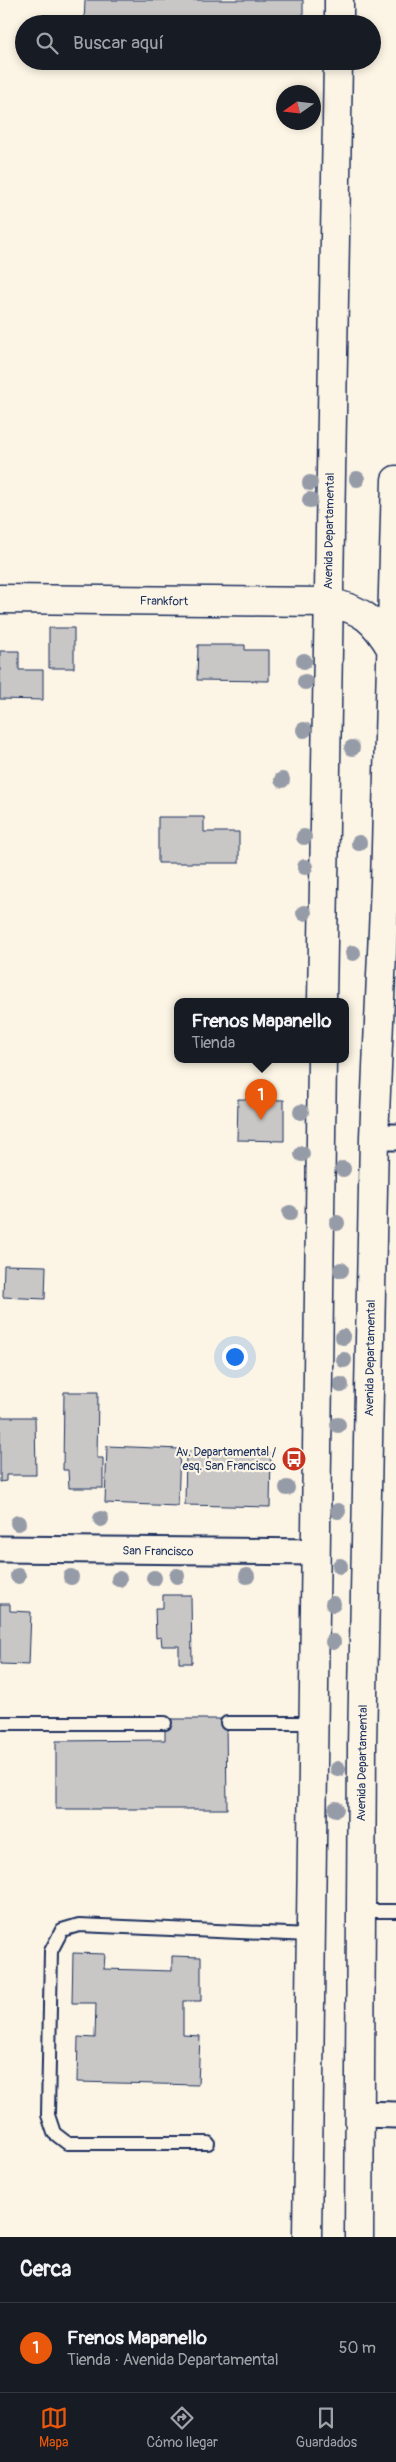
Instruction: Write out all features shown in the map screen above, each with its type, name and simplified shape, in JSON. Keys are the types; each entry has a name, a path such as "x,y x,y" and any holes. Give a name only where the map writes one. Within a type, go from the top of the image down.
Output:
{"main road":[{"path":"339,0 339,15"},
{"name":"Avenida Departamental","path":"322,998 338,70"},
{"name":"Avenida Departamental","path":"359,2237 361,1911 385,1137 396,480"},
{"name":"Frankfort","path":"0,599 328,602 349,607 370,619 379,628 393,666"},
{"path":"307,2237 322,1063"}],"street":[{"name":"San Francisco","path":"0,1549 316,1552"},
{"path":"360,2114 396,2115"}],"lane":[{"path":"0,1723 165,1723"},
{"path":"227,1723 313,1723"},
{"path":"361,1911 396,1910"},
{"path":"208,2143 66,2143 54,2133 48,2115 51,1951 62,1930 79,1924 310,1935"}],"building":[{"path":"85,0 303,0 303,15 84,15"},
{"path":"49,628 74,628 74,668 49,668"},
{"path":"198,645 245,645 245,650 269,650 269,681 197,680"},
{"path":"0,651 19,651 19,670 43,670 43,700 0,699"},
{"path":"158,817 204,817 204,832 239,832 239,863 158,863"},
{"path":"238,1099 284,1100 284,1141 237,1140"},
{"path":"4,1265 46,1266 45,1299 3,1297"},
{"path":"64,1392 98,1392 97,1458 103,1458 103,1488 69,1488 68,1470 63,1470"},
{"path":"0,1417 35,1417 36,1475 6,1475 6,1481 0,1482"},
{"path":"107,1446 180,1449 178,1506 105,1503"},
{"path":"186,1451 271,1453 270,1507 185,1505"},
{"path":"163,1595 191,1595 192,1663 179,1663 179,1646 162,1646 161,1637 156,1638 155,1608 163,1608"},
{"path":"0,1604 10,1604 10,1611 31,1612 29,1665 0,1664"},
{"path":"165,1719 226,1719 227,1809 56,1809 56,1741 165,1740"},
{"path":"73,1953 105,1954 104,1969 172,1971 172,1956 201,1957 201,2001 183,2001 183,2035 200,2036 198,2085 77,2082 78,2037 95,2038 96,2003 72,2003"}],"place":[{"name":"Frenos Mapanello","path":"261,1120"},
{"name":"Av. Departamental / esq. San Francisco","path":"294,1459"}]}
